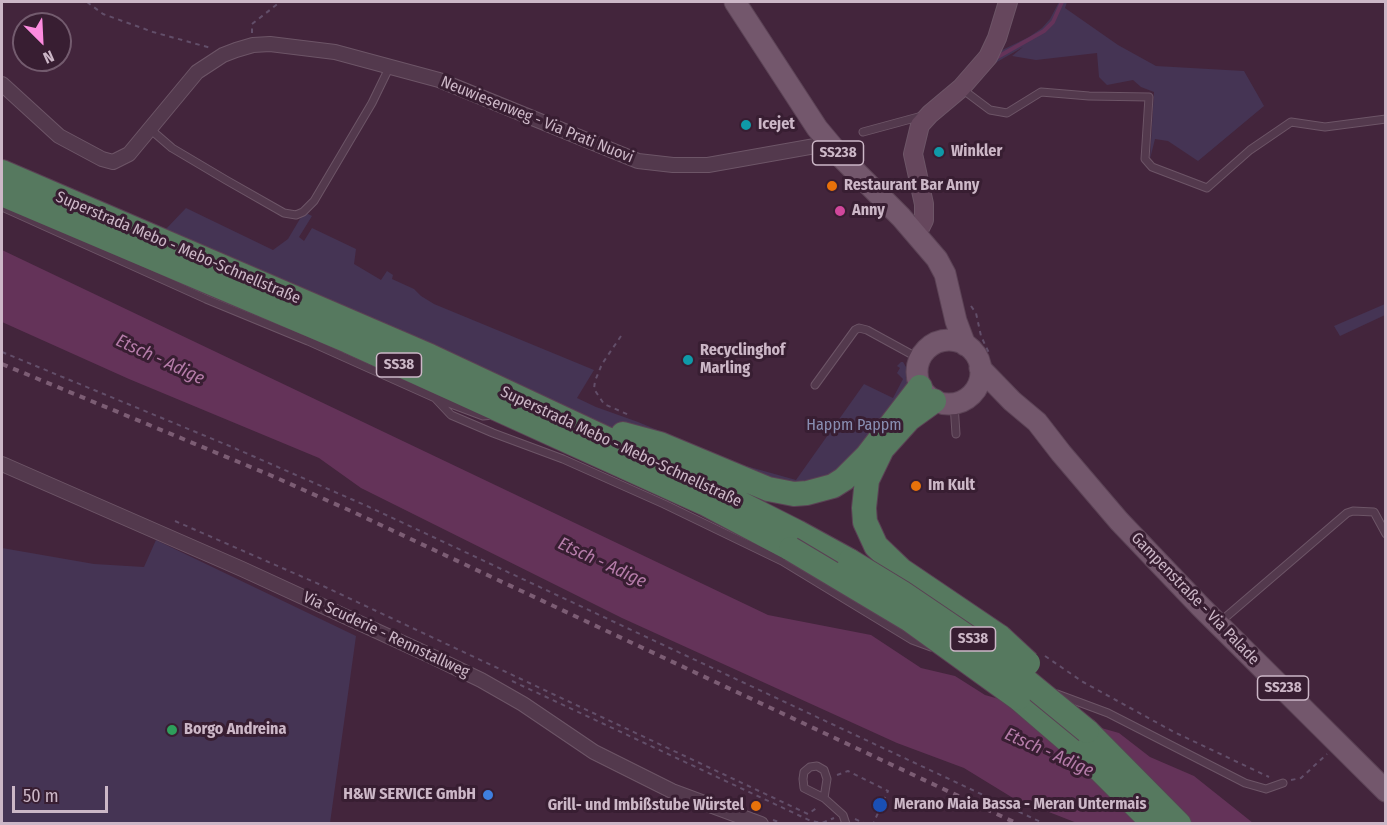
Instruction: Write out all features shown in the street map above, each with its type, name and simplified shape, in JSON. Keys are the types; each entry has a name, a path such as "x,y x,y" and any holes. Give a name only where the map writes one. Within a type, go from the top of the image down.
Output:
{"highway":[{"name":"Superstrada Mebo - Mebo-Schnellstraße","path":"2,172 429,356 686,476 850,561 989,651 1086,731 1179,824"},
{"name":"Superstrada Mebo - Mebo-Schnellstraße","path":"2,194 348,341 704,504 791,549 910,620 989,675 1090,760 1154,824"},
{"path":"560,418 660,444 768,489 794,494 833,486 844,479 867,456 944,397"},
{"path":"944,397 909,419 882,448 867,480 865,522 876,546 901,570 1000,637 1042,677 1086,731"}],"main road":[{"name":"SS238","path":"735,2 817,129 937,259 945,274 949,295 965,345 975,354 980,368"},
{"name":"SS238","path":"944,397 917,368 940,333 949,295"},
{"path":"927,351 953,341 965,345"},
{"path":"944,397 978,384 980,368"},
{"name":"Gampenstraße - Via Palade","path":"980,368 1012,401 1037,422 1119,521 1217,624 1386,791"},
{"path":"944,397 1012,401"}],"street":[{"path":"916,234 924,220 912,154 920,125 962,88 988,57 997,38 1008,2"},
{"name":"Neuwiesenweg - Via Prati Nuovi","path":"2,84 59,136 108,161 119,161 129,154 197,72 223,55 253,45 278,45 335,52 438,80 638,160 673,165 708,165 828,142"},
{"name":"Via Scuderie - Rennstallweg","path":"2,464 242,569 431,656 514,699 594,752 672,791 761,824"}],"lane":[{"path":"150,129 172,148 217,175 284,213 296,215 303,212 314,201 372,103 390,66"},
{"path":"962,88 990,110 1007,113 1041,92 1149,97 1145,159 1152,167 1207,188 1250,150 1291,122 1325,127 1386,119"},
{"path":"863,132 930,114"},
{"path":"2,207 435,398 483,416 504,413"},
{"path":"815,385 855,330 859,328 927,351"},
{"path":"944,397 957,434"},
{"path":"435,398 451,415 563,459 774,557 912,640 999,672"},
{"path":"1217,624 1347,513 1368,510 1374,512 1386,534"},
{"path":"1010,676 1108,713 1245,783 1266,789 1283,783"},
{"path":"824,800 827,779 824,770 817,766 810,767 804,772 804,788 843,815 846,824"}],"path":[{"path":"87,2 103,14 153,32 217,49 223,55"},
{"path":"253,45 252,24 280,2"},
{"path":"621,336 602,364 594,389 604,404 633,417"},
{"path":"2,352 232,447 367,506 1045,824"},
{"path":"175,521 321,585 808,814 824,800"},
{"path":"1042,655 1083,682 1174,732 1283,783 1301,778 1326,754 1334,755"},
{"path":"522,686 525,681"},
{"path":"833,782 837,774 848,771 888,791 873,824"}],"green space":[{"path":"1059,2 1067,2 1065,8 1118,45 1156,66 1244,71 1264,106 1198,161 1168,141 1155,139 1150,159 1154,92 1141,87 1133,80 1107,85 1099,77 1097,53 1036,60 1012,56 1023,47 976,74 988,57 1042,28"},
{"name":"Happm Pappm","path":"186,208 273,250 288,239 304,212 312,216 299,237 304,241 312,228 356,249 354,264 381,280 387,271 393,275 392,279 414,289 434,304 594,370 577,398 739,464 796,480 864,384 893,398 903,379 897,373 900,368 897,366 901,362 909,372 910,382 891,417 819,491 560,418 178,239 166,229"},
{"path":"1385,304 1385,315 1340,336 1334,326"},
{"name":"Borgo Andreina","path":"156,540 356,636 330,823 2,823 2,548 94,564 144,567"}],"water":[{"name":"Etsch - Adige","path":"2,250 768,615 871,635 921,668 955,676 985,695 1119,733 1150,757 1194,776 1253,823 1077,823 1013,798 964,768 897,743 622,618 361,488 319,458 129,379 2,322"}],"waterway":[{"path":"994,59 1044,31 1053,22 1062,2"}],"railway":[{"path":"2,364 351,511 1018,824"}],"place":[{"name":"Icejet","path":"746,125"},
{"name":"Winkler","path":"939,152"},
{"name":"Restaurant Bar Anny","path":"832,186"},
{"name":"Anny","path":"840,211"},
{"name":"Recyclinghof Marling","path":"688,360"},
{"name":"Im Kult","path":"916,486"},
{"name":"Borgo Andreina","path":"172,730"},
{"name":"H&W SERVICE GmbH","path":"488,795"},
{"name":"Merano Maia Bassa - Meran Untermais","path":"880,805"},
{"name":"Grill- und Imbißstube Würstel","path":"756,806"}]}
